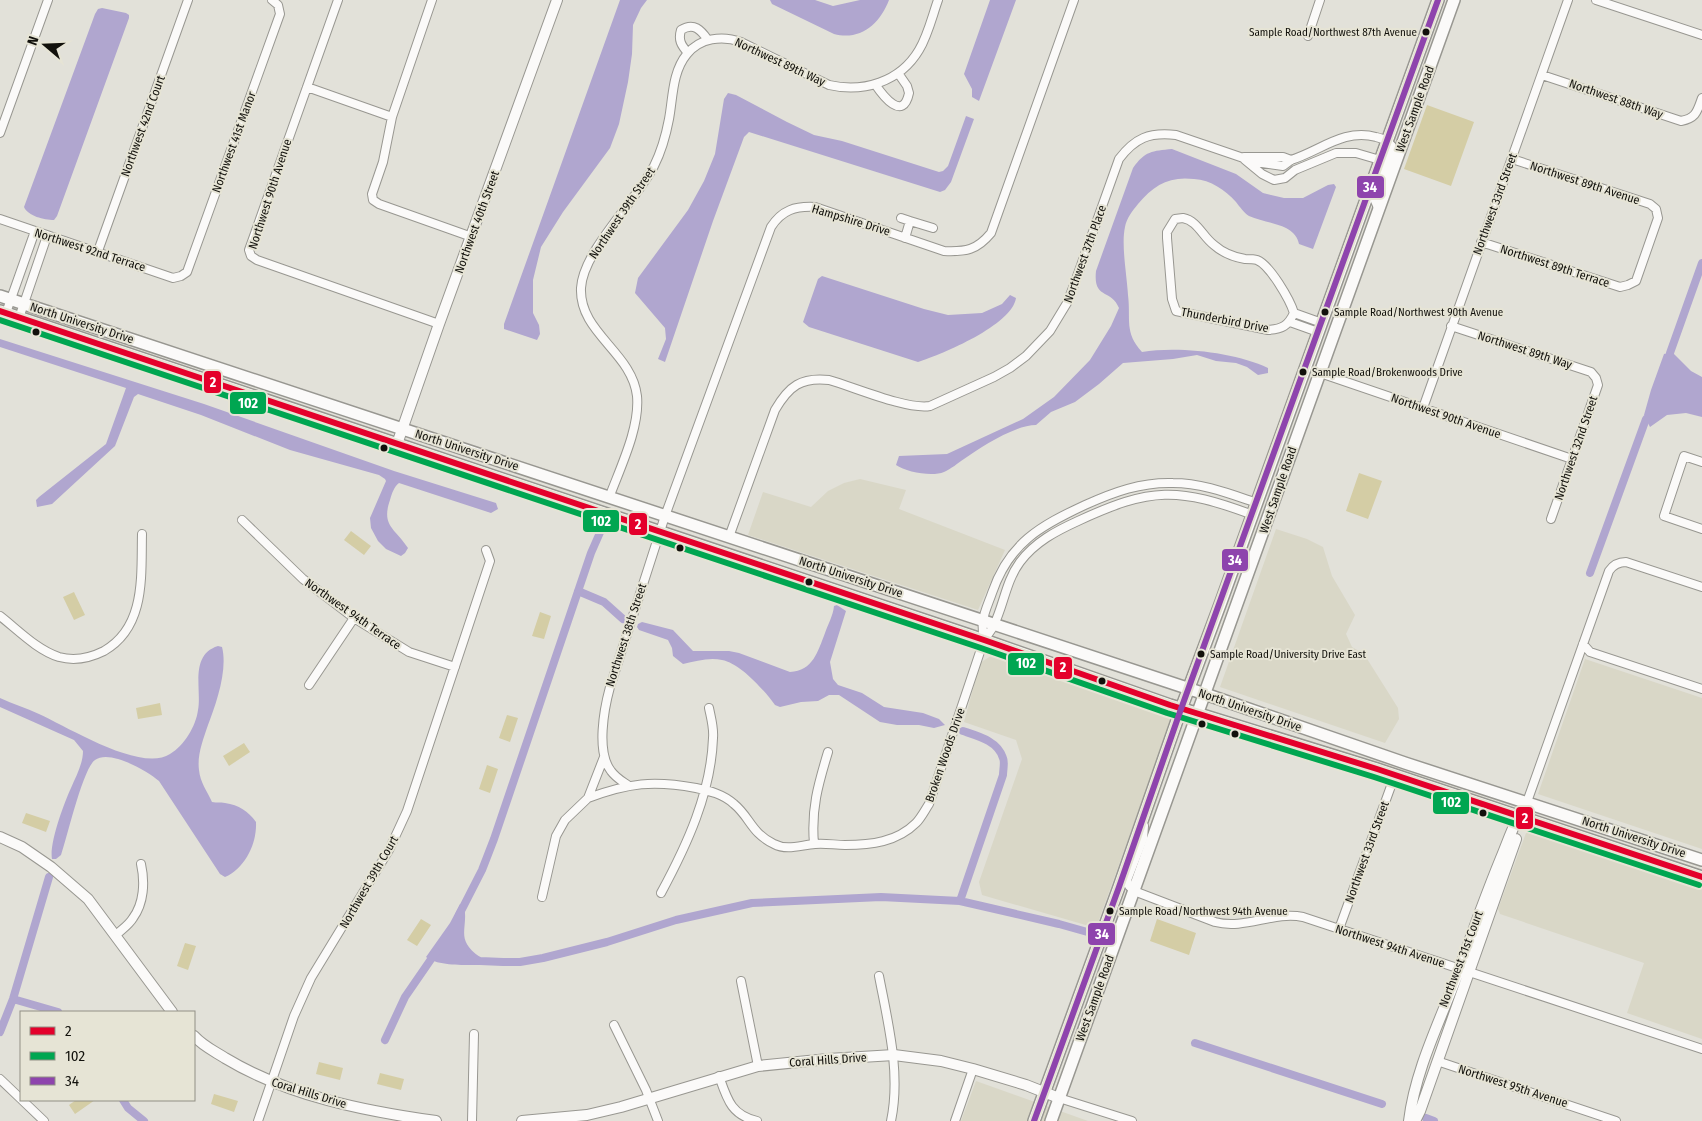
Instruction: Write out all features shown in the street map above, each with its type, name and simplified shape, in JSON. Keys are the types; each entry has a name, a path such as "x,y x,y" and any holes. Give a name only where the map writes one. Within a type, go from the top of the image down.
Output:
{"main road":[{"name":"West Sample Road","path":"1034,1121 1438,0"},
{"name":"West Sample Road","path":"1051,1121 1454,0"},
{"path":"1320,373 1316,368 1315,360 1337,300 1338,279"},
{"name":"North University Drive","path":"6,298 1702,860"},
{"name":"North University Drive","path":"3,312 984,640 1181,709 1377,769 1702,877"},
{"path":"1285,469 1286,448 1305,392 1300,384"},
{"path":"840,593 846,575"},
{"path":"857,598 862,581"},
{"path":"1377,769 1411,764"},
{"path":"1395,775 1411,764"},
{"path":"1111,953 1112,931 1122,902 1119,887"}],"street":[{"path":"0,133 48,0"},
{"name":"Northwest 42nd Court","path":"98,251 188,0"},
{"name":"Northwest 90th Avenue","path":"338,0 249,250 251,256 257,260 439,324"},
{"path":"432,0 392,117 383,162 372,194 378,204 472,237"},
{"name":"Northwest 40th Street","path":"397,444 557,0"},
{"name":"Northwest 89th Way","path":"708,40 727,38 741,42 829,85 852,88 875,84 898,73 909,64 920,48 938,0"},
{"name":"Hampshire Drive","path":"665,516 769,232 777,218 788,210 801,206 815,207 944,251 972,249 983,243 991,233 1074,0"},
{"path":"1308,36 1320,0"},
{"name":"Northwest 33rd Street","path":"1423,408 1568,0"},
{"path":"1596,0 1702,35"},
{"name":"Northwest 41st Manor","path":"181,276 187,272 280,14 275,3"},
{"path":"692,26 698,28 708,40 688,53 679,40 681,30 692,26"},
{"name":"Northwest 39th Street","path":"609,498 634,425 637,397 635,385 623,361 593,328 582,303 581,288 584,273 594,253 646,181 654,165 665,136 676,77 682,60 688,53"},
{"path":"875,84 887,101 894,106 902,105 910,93 898,73"},
{"name":"Northwest 88th Way","path":"1542,75 1681,121 1690,119 1697,112 1702,98"},
{"path":"307,87 392,117"},
{"name":"Northwest 37th Place","path":"729,537 775,410 788,391 806,380 817,378 922,408 994,377 1026,356 1039,344 1060,317 1074,285 1119,160 1132,144 1150,135 1163,133 1176,135 1242,158 1262,174 1274,180 1285,178 1295,170 1327,156 1343,152 1356,153 1380,160"},
{"path":"1295,170 1291,160 1350,135 1364,134 1388,140 1392,146 1391,156 1375,201 1379,210"},
{"name":"Northwest 37th Place","path":"1242,158 1255,156 1283,157 1291,160"},
{"name":"Northwest 89th Avenue","path":"1512,159 1650,204 1656,209 1658,218 1636,281 1628,285"},
{"path":"901,218 933,228"},
{"name":"Northwest 92nd Terrace","path":"0,219 174,278 181,276"},
{"name":"Thunderbird Drive","path":"1290,322 1284,327 1268,330 1176,311 1172,299 1167,238 1167,232 1175,220 1190,219 1207,239 1225,253 1236,257 1257,260 1265,266 1286,293 1294,313"},
{"path":"905,238 910,221"},
{"path":"3,312 6,298 34,232"},
{"path":"19,318 47,236"},
{"name":"Northwest 89th Terrace","path":"1481,242 1620,287 1628,285"},
{"path":"1294,313 1320,328 1290,322 1294,313"},
{"name":"Northwest 89th Way","path":"1451,326 1591,372 1596,378"},
{"name":"Northwest 90th Avenue","path":"1320,373 1572,458"},
{"name":"Northwest 32nd Street","path":"1551,519 1598,384 1596,378"},
{"path":"1702,462 1684,456 1664,516 1702,529"},
{"name":"Broken Woods Drive","path":"984,640 983,621 1000,572 1016,548 1042,526 1111,494 1147,484 1190,484 1222,491 1257,503"},
{"path":"1188,496 1190,484"},
{"path":"1111,494 1115,504"},
{"name":"Broken Woods Drive","path":"629,786 652,782 671,783 724,796 736,805 759,834 776,845 796,848 814,844 847,845 881,842 900,836 916,822 929,804 984,640 994,625 1010,578 1022,559 1046,537 1115,504 1148,496 1172,494 1188,496 1218,502 1253,515"},
{"name":"Northwest 38th Street","path":"629,786 609,770 604,757 603,729 606,700 665,516"},
{"name":"Northwest 94th Terrace","path":"242,520 303,579 354,618 408,652 455,667"},
{"path":"1042,526 1046,537"},
{"path":"0,616 41,647 58,656 72,659 84,658 98,654 112,646 125,633 135,612 140,575 142,534"},
{"name":"Northwest 39th Court","path":"258,1121 294,1016 311,978 389,850 407,811 490,561 486,550"},
{"name":"Northwest 31st Court","path":"1415,1121 1438,1061 1489,886 1527,802 1609,571 1617,563 1626,562 1702,587"},
{"path":"994,589 1004,592"},
{"path":"309,685 354,618"},
{"path":"1583,644 1590,652"},
{"path":"1579,654 1590,652 1702,689"},
{"path":"661,893 680,857 705,790 714,737 709,708"},
{"path":"814,844 813,806 828,752"},
{"name":"Northwest 38th Street","path":"588,798 604,757"},
{"name":"Northwest 33rd Street","path":"1339,929 1395,775"},
{"name":"Northwest 38th Street","path":"542,897 556,836 565,820 588,798 629,786"},
{"path":"1134,891 1129,886 1128,880 1143,839 1144,817"},
{"path":"0,837 22,847 51,867 88,899 171,1011"},
{"path":"116,936 133,919 140,905 144,877 142,864"},
{"name":"Northwest 94th Avenue","path":"1134,891 1227,925 1289,916 1303,917 1702,1049"},
{"name":"Northwest 31st Court","path":"1409,1121 1411,1107 1422,1070 1442,1010 1464,970"},
{"path":"879,976 894,1055 895,1096 890,1121"},
{"path":"741,981 758,1066"},
{"path":"614,1025 650,1097 658,1121"},
{"path":"472,1121 474,1034"},
{"name":"Coral Hills Drive","path":"195,1037 201,1044 238,1066 271,1081 351,1106 398,1116 436,1121"},
{"name":"Coral Hills Drive","path":"522,1121 587,1115 758,1066 894,1055 941,1061 972,1069 1132,1121"},
{"name":"Northwest 95th Avenue","path":"1438,1061 1616,1121"},
{"path":"955,1121 972,1069"},
{"path":"719,1076 725,1094 735,1111 740,1116 756,1121"},
{"path":"0,1079 20,1097"},
{"path":"24,1101 44,1121"}],"shaded area":[{"path":"620,0 647,0 633,25 632,54 619,124 610,148 563,212 541,247 533,280 533,313 539,325 540,334 537,340 504,329 504,324"},
{"path":"770,0 815,0 833,6 860,0 889,0 880,16 868,29 860,33 843,36 834,34 772,4"},
{"path":"990,0 1016,0 979,101 972,97 972,89 964,74"},
{"path":"102,8 126,13 129,15 129,18 57,216 54,220 41,218 29,213 24,207 95,14 98,9"},
{"path":"728,93 736,95 814,135 842,141 939,172 948,166 966,116 974,119 951,182 945,190 940,192 749,132 744,137 713,221 665,362 658,359 666,339 665,328 635,293 638,278 688,210 704,181 715,154 724,99"},
{"path":"1427,105 1474,122 1451,186 1404,169"},
{"path":"1172,149 1236,174 1263,193 1284,198 1303,198 1328,185 1334,184 1336,187 1313,249 1299,244 1292,232 1286,228 1249,216 1222,190 1200,180 1185,178 1163,183 1144,197 1127,221 1124,243 1129,325 1136,345 1142,352 1189,350 1223,354 1255,362 1268,368 1268,373 1258,375 1247,367 1236,363 1216,361 1197,355 1123,363 1075,402 1051,412 1036,425 1018,429 998,438 944,472 933,474 919,473 896,465 899,456 947,454 1023,419 1054,397 1090,360 1111,326 1119,308 1112,298 1097,286 1096,271 1133,168 1145,155 1159,150"},
{"path":"822,276 948,315 982,313 1002,304 1010,295 1016,298 1012,308 990,328 959,345 918,362 809,327 803,322 818,279"},
{"path":"0,339 204,404 394,471 496,503 498,509 491,513 399,483 394,488 387,516 391,526 408,548 401,556 386,549 378,541 371,528 370,518 386,481 379,475 290,450 201,415 138,394 134,397 115,446 52,504 37,507 36,500 39,497 106,444 126,388 0,347"},
{"path":"1672,352 1691,371 1702,377 1702,417 1686,413 1667,415 1650,427 1644,415 1651,390 1664,354"},
{"path":"1359,473 1382,481 1368,519 1346,511"},
{"path":"860,479 906,490 899,509 1005,550 978,610 748,535 763,492 811,507 828,491 844,483"},
{"path":"1276,529 1307,539 1323,547 1332,576 1355,615 1346,634 1352,647 1364,654 1398,708 1399,719 1385,743 1220,687"},
{"path":"351,531 371,546 364,555 344,540"},
{"path":"74,592 85,615 74,620 63,597"},
{"path":"837,605 846,611 830,662 833,679 838,685 862,693 884,707 923,713 939,719 945,725 934,728 880,722 839,695 829,695 818,701 801,702 780,707 775,705 759,685 729,662 713,659 683,664 673,656 668,640 639,630 637,627 642,622 673,630 693,651 729,651 739,653 790,672 804,668 814,659 833,613 834,606"},
{"path":"540,612 551,616 544,639 532,636"},
{"path":"218,646 222,647 222,676 218,697 201,748 199,770 202,782 212,802 239,807 256,822 252,847 244,861 225,877 220,874 159,781 137,767 110,757 102,757 95,760 90,766 85,776 61,855 56,859 52,859 53,844 58,824 81,765 83,751 74,740 0,707 0,698 39,714 104,746 141,758 157,758 170,754 180,746 192,729 197,716 199,702 200,665 203,657"},
{"path":"997,652 1167,713 1171,721 1096,928 982,895 979,882 1022,759 1016,740 964,722 980,663"},
{"path":"1585,659 1702,698 1702,849 1538,794"},
{"path":"160,703 162,715 138,719 136,708"},
{"path":"507,715 518,718 510,742 499,738"},
{"path":"244,743 250,752 229,766 223,756"},
{"path":"487,765 498,769 490,793 479,789"},
{"path":"26,813 50,821 46,832 22,823"},
{"path":"1533,832 1702,889 1702,1039 1627,1013 1644,963 1500,914 1498,909 1526,833"},
{"path":"460,904 464,906 465,939 472,951 480,957 479,965 437,962 426,957 450,923"},
{"path":"421,919 431,925 417,946 407,940"},
{"path":"1157,919 1196,933 1189,955 1150,941"},
{"path":"185,943 196,946 188,970 177,966"},
{"path":"319,1062 343,1068 340,1080 316,1074"},
{"path":"380,1073 404,1079 401,1090 377,1084"},
{"path":"976,1081 1088,1121 961,1121"},
{"path":"214,1094 238,1101 234,1112 211,1104"},
{"path":"75,1101 94,1101 75,1114 69,1105"}],"waterway":[{"path":"1670,353 1702,263"},
{"path":"1590,573 1646,419"},
{"path":"459,915 482,870 494,839 591,553 602,528"},
{"path":"578,591 604,602 623,619"},
{"path":"960,901 1003,775 1004,764 1004,760 997,747 981,737 963,731"},
{"path":"0,1032 13,999 49,877"},
{"path":"471,959 520,962 543,958 607,942 676,920 752,903 881,897 960,901 1091,933"},
{"path":"385,1040 405,997 436,952"},
{"path":"13,999 55,1011"},
{"path":"1195,1043 1382,1104"},
{"path":"124,1101 128,1108 144,1121"},
{"path":"1426,1118 1434,1121"}],"transit line":[{"name":"34","path":"1034,1121 1438,0"},
{"name":"2","path":"0,311 984,640 1170,705 1377,769 1702,877"},
{"name":"102","path":"0,320 981,648 1167,713 1374,777 1699,885"}],"place":[{"name":"Sample Road/Northwest 87th Avenue","path":"1426,32"},
{"name":"Sample Road/Northwest 90th Avenue","path":"1325,312"},
{"name":"Sample Road/Brokenwoods Drive","path":"1303,372"},
{"name":"Sample Road/University Drive East","path":"1201,654"},
{"name":"Sample Road/Northwest 94th Avenue","path":"1110,911"}]}
